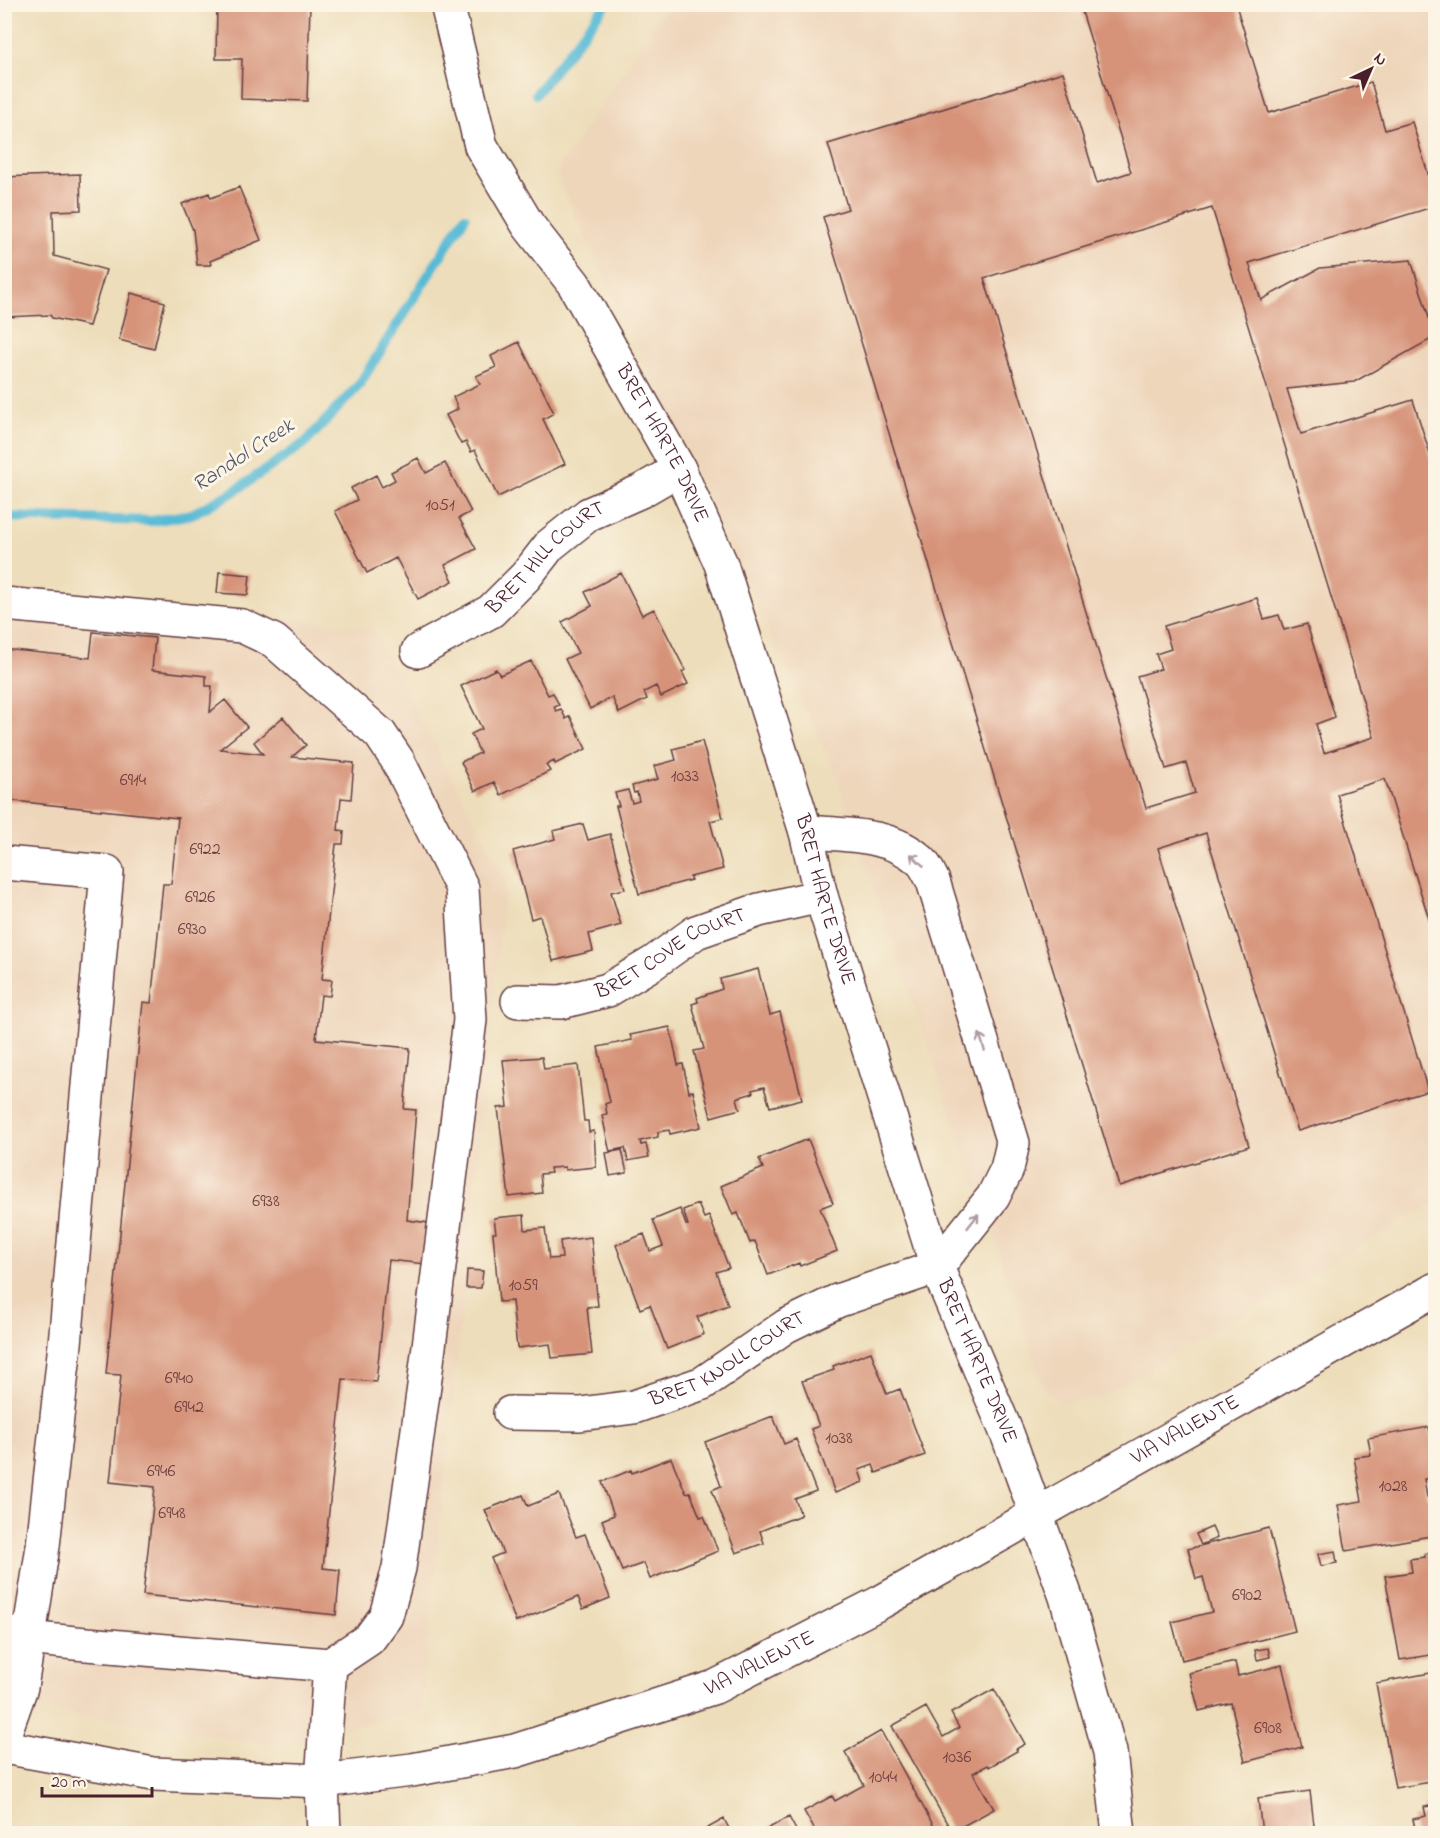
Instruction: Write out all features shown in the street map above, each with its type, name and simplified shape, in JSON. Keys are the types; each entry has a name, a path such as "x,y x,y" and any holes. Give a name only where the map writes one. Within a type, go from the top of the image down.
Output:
{"street":[{"name":"BRET HARTE DRIVE","path":"447,4 481,146 528,225 574,284 679,469 721,564 806,832 821,896 937,1267 1008,1436 1065,1596 1110,1752 1119,1833"},
{"name":"BRET HILL COURT","path":"418,651 492,611 526,576 550,545 589,514 640,491 679,469"},
{"path":"4,604 242,626 274,641 380,734 398,761 462,888 470,1020 399,1568 386,1616 369,1639 330,1665 16,1635"},
{"path":"806,832 870,837 903,848 922,862 933,881 1013,1143 1007,1169 993,1197 937,1267"},
{"path":"4,863 107,872 65,1344 43,1546 16,1635 21,1687 4,1735"},
{"name":"BRET COVE COURT","path":"518,1001 561,1002 608,990 653,963 696,932 759,910 821,896"},
{"name":"BRET KNOLL COURT","path":"510,1413 580,1414 634,1407 703,1383 786,1326 837,1301 937,1267"},
{"name":"VIA VALIENTE","path":"4,1747 153,1774 322,1781 412,1770 515,1750 715,1687 880,1602 1436,1289"},
{"path":"324,1833 322,1781 330,1665"}],"shaded area":[{"path":"668,5 1435,5 1435,1203 1098,1398 1062,1404 1045,1389 835,773 556,173"},
{"path":"4,589 372,628 506,879 421,1710 277,1745 5,1703"}],"building":[{"path":"217,4 310,4 307,101 241,99 242,59 216,59"},
{"path":"1080,5 1236,5 1269,113 1371,82 1385,130 1412,122 1436,199 1436,206 1249,263 1261,300 1320,268 1411,260 1435,337 1354,382 1287,389 1301,434 1413,400 1436,473 1436,941 1385,779 1337,794 1428,1091 1298,1131 1206,833 1158,848 1249,1146 1119,1186 823,217 848,209 828,144 1063,72 1097,183 1131,172","holes":["1212,208 1374,737 1324,753 1316,724 1335,717 1307,624 1284,630 1279,615 1264,619 1257,598 1164,626 1171,649 1156,654 1161,669 1137,676 1166,769 1186,763 1195,793 1146,808 984,278"]},
{"path":"80,174 81,210 53,211 54,256 106,270 89,326 52,318 50,315 4,317 4,177"},
{"path":"239,187 261,240 210,261 211,265 197,265 193,230 182,204 209,193 211,198"},
{"path":"131,293 165,302 154,349 119,340"},
{"path":"519,342 554,413 543,419 565,464 498,497 475,450 471,452 466,442 461,444 446,415 458,409 453,397 480,384 476,376 496,367 491,356"},
{"path":"418,458 426,473 445,463 471,512 459,518 476,549 445,565 453,581 418,599 396,558 367,573 335,511 357,500 351,488 376,475 382,487 395,480 391,472"},
{"path":"219,572 250,575 248,595 217,593"},
{"path":"621,573 642,615 654,609 685,670 682,672 688,684 661,697 656,686 644,692 647,699 619,713 612,697 590,709 565,659 578,653 562,622 592,606 585,592"},
{"path":"93,632 155,638 152,670 206,676 206,686 212,686 210,712 225,700 247,727 220,749 263,754 254,742 283,717 306,745 292,757 354,763 351,799 341,798 338,830 344,831 343,844 336,844 322,979 332,980 330,996 321,995 316,1039 410,1048 404,1109 416,1110 407,1220 429,1223 425,1264 389,1260 376,1382 343,1379 323,1568 340,1570 336,1615 143,1595 155,1487 110,1482 121,1375 106,1374 143,1002 151,1003 163,884 171,884 178,818 4,800 4,649 90,658"},
{"path":"531,661 548,695 553,693 559,705 554,707 556,711 561,709 566,719 570,716 586,749 555,764 554,761 546,765 550,771 501,795 494,782 475,791 461,762 480,753 471,734 482,729 461,686 496,669 500,675"},
{"path":"702,741 723,818 710,821 723,869 639,894 616,806 619,806 615,793 628,790 632,803 639,801 637,792 634,793 632,786 658,779 654,766 676,760 673,749"},
{"path":"583,824 588,840 610,834 625,889 611,892 621,925 589,934 593,951 553,961 540,916 531,919 513,851 555,839 553,831"},
{"path":"758,969 770,1015 780,1012 802,1099 770,1107 764,1087 737,1098 740,1109 711,1117 694,1051 704,1049 692,1004 698,1002 697,998 722,989 720,979"},
{"path":"670,1027 678,1065 683,1064 689,1092 693,1091 701,1127 670,1134 669,1130 658,1132 658,1137 640,1141 641,1145 646,1144 649,1157 628,1161 625,1148 610,1151 609,1148 602,1115 607,1114 605,1104 610,1102 598,1047 632,1040 630,1035"},
{"path":"542,1057 544,1069 578,1065 584,1121 588,1121 589,1132 594,1131 596,1167 565,1170 565,1167 550,1168 551,1173 540,1174 542,1193 509,1197 498,1108 508,1107 503,1060"},
{"path":"808,1139 833,1203 820,1208 837,1251 800,1266 799,1263 768,1275 755,1241 750,1243 738,1213 733,1215 721,1186 763,1168 759,1159"},
{"path":"622,1150 627,1173 610,1176 606,1153"},
{"path":"698,1204 704,1218 709,1216 729,1268 716,1272 728,1305 697,1317 704,1334 667,1349 650,1305 640,1309 616,1245 644,1234 650,1251 663,1246 653,1220 680,1209 688,1225 683,1210"},
{"path":"524,1215 525,1230 545,1228 549,1259 562,1258 560,1241 591,1237 598,1306 587,1307 592,1354 552,1358 550,1344 517,1348 512,1301 499,1302 493,1233 496,1233 494,1218"},
{"path":"467,1270 483,1271 481,1288 466,1288"},
{"path":"871,1352 887,1394 900,1389 925,1455 876,1473 873,1465 859,1470 863,1482 835,1493 811,1429 819,1426 802,1381 834,1370 833,1366"},
{"path":"773,1416 784,1444 796,1439 816,1491 795,1499 801,1515 760,1531 764,1543 736,1553 712,1490 721,1486 705,1442"},
{"path":"1429,1427 1436,1461 1436,1477 1424,1479 1427,1497 1436,1496 1436,1535 1346,1551 1338,1505 1362,1501 1354,1457 1371,1455 1368,1438"},
{"path":"671,1458 686,1493 690,1492 700,1517 704,1516 718,1551 650,1579 644,1563 622,1571 602,1520 614,1515 602,1482 631,1470 632,1473"},
{"path":"559,1494 576,1537 585,1534 610,1598 583,1609 578,1597 516,1622 491,1558 503,1553 485,1510 523,1495 528,1506"},
{"path":"1212,1527 1217,1538 1201,1545 1196,1534"},
{"path":"1269,1528 1295,1631 1182,1660 1172,1622 1212,1612 1203,1577 1196,1579 1188,1549"},
{"path":"1335,1551 1337,1563 1321,1566 1318,1554"},
{"path":"1436,1552 1436,1654 1400,1660 1385,1576 1412,1572 1410,1559 1425,1557 1425,1554"},
{"path":"1268,1648 1270,1657 1257,1660 1255,1650"},
{"path":"1235,1662 1238,1676 1282,1665 1302,1747 1245,1762 1231,1703 1199,1711 1189,1673"},
{"path":"1436,1672 1436,1781 1395,1788 1376,1683"},
{"path":"994,1689 1025,1744 989,1767 988,1765 973,1773 994,1809 952,1832 892,1726 926,1707 943,1737 959,1728 951,1713"},
{"path":"881,1731 937,1832 817,1834 804,1811 832,1796 835,1801 864,1785 845,1752"},
{"path":"1310,1791 1315,1834 1262,1834 1258,1798"},
{"path":"1436,1805 1436,1834 1416,1834 1413,1819 1426,1816 1424,1807"},
{"path":"789,1817 798,1834 758,1834"},
{"path":"724,1819 732,1834 697,1834"}],"waterway":[{"name":"Randol Creek","path":"536,94 606,4"},
{"name":"Randol Creek","path":"4,517 152,521 192,514 230,494 305,443 359,385 465,217"}]}
